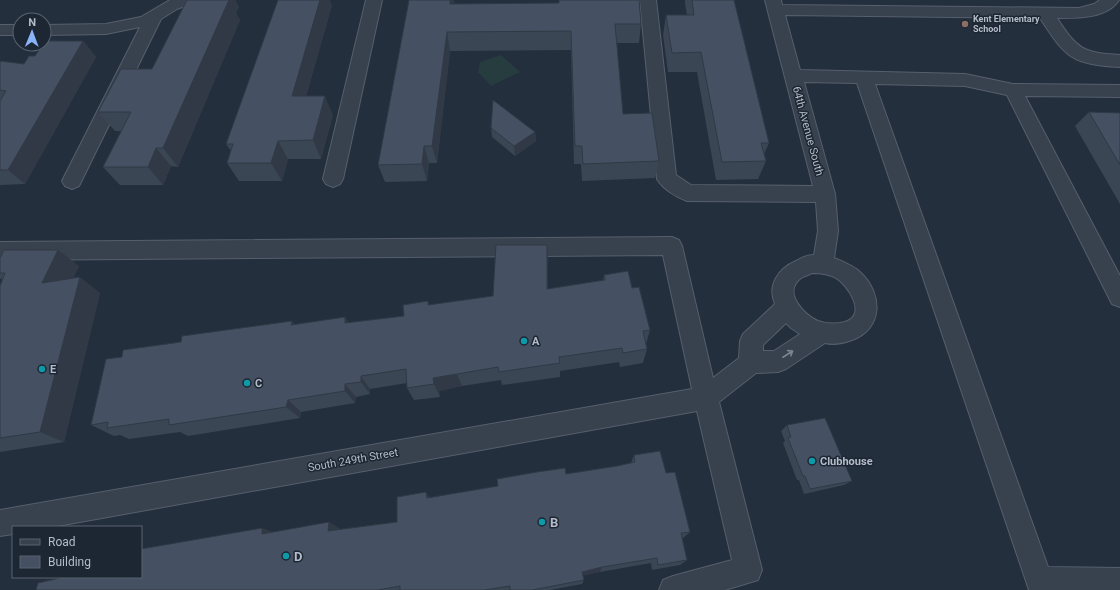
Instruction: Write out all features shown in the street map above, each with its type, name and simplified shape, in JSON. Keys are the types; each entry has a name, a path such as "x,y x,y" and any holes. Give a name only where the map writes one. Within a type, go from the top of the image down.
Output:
{"street":[{"path":"52,30 106,29 146,20 171,5 186,0"},
{"path":"333,179 374,0"},
{"path":"648,0 667,179 687,193 825,194"},
{"path":"775,5 872,5 1079,13 1099,8 1111,0"},
{"name":"64th Avenue South","path":"775,5 825,194 828,231 823,264"},
{"path":"1045,12 1067,46 1074,52 1086,58 1101,61 1120,61"},
{"path":"72,181 154,16"},
{"path":"0,30 12,30"},
{"path":"794,76 965,80 1013,90 1120,91"},
{"path":"864,78 1039,580 1120,582"},
{"path":"1013,90 1120,297"},
{"path":"0,251 672,246 706,398 748,570 674,590"},
{"path":"810,264 823,264 842,271 858,284 864,294 866,306 865,316 858,326 849,332 836,335 821,333 807,328 795,319 787,308 783,296 783,284 789,274 798,267 810,264"},
{"path":"751,363 751,341 787,308"},
{"path":"706,398 751,363 778,361 821,333"},
{"name":"South 249th Street","path":"0,523 706,398"}],"green space":[{"path":"501,55 520,72 491,86 478,72 480,62"}],"building":[{"path":"187,0 229,0 163,148 156,148 148,167 103,167 131,112 98,112 121,69 152,69"},
{"path":"278,0 320,0 292,96 325,96 313,140 278,141 271,163 227,163 233,144 226,144"},
{"path":"409,0 450,0 450,4 559,3 559,0 639,0 641,24 615,24 623,114 652,113 659,161 583,164 582,146 575,146 571,31 447,32 432,146 424,146 422,164 378,165"},
{"path":"692,0 734,0 769,143 761,143 766,161 722,162 701,52 672,53 666,15 694,15"},
{"path":"52,41 83,41 8,170 0,170 0,101 6,91 0,90 0,61 24,64 29,56 35,56 38,52 52,52"},
{"path":"493,100 535,132 514,146 491,128"},
{"path":"1089,112 1120,113 1120,165"},
{"path":"496,245 547,245 547,289 605,280 604,275 628,271 632,288 639,287 650,330 643,331 647,349 623,353 622,348 559,357 560,363 499,372 498,367 433,378 434,384 407,388 406,369 361,376 361,382 345,384 345,391 288,400 286,407 169,425 169,419 107,428 108,422 91,425 106,359 122,357 123,350 181,342 182,336 292,321 291,325 345,317 345,323 404,316 403,305 428,301 428,305 493,296"},
{"path":"4,250 58,250 42,283 80,277 40,432 0,438 0,286 5,273 0,273 0,258"},
{"name":"Clubhouse","path":"825,418 852,481 810,489 805,476 803,476 788,438 791,437 787,425"},
{"path":"660,451 666,473 675,472 690,532 681,533 687,560 658,565 657,558 602,567 582,572 584,580 532,590 510,590 510,586 484,590 400,590 400,586 378,590 36,590 38,583 60,578 142,578 142,549 262,528 262,534 329,522 328,531 397,522 397,497 426,492 427,498 498,486 497,479 565,468 566,474 617,466 635,462 634,455"}],"place":[{"name":"Kent Elementary School","path":"965,24"},
{"name":"A","path":"524,341"},
{"name":"E","path":"42,369"},
{"name":"C","path":"247,383"},
{"name":"Clubhouse","path":"812,461"},
{"name":"B","path":"542,522"},
{"name":"D","path":"286,556"}]}
